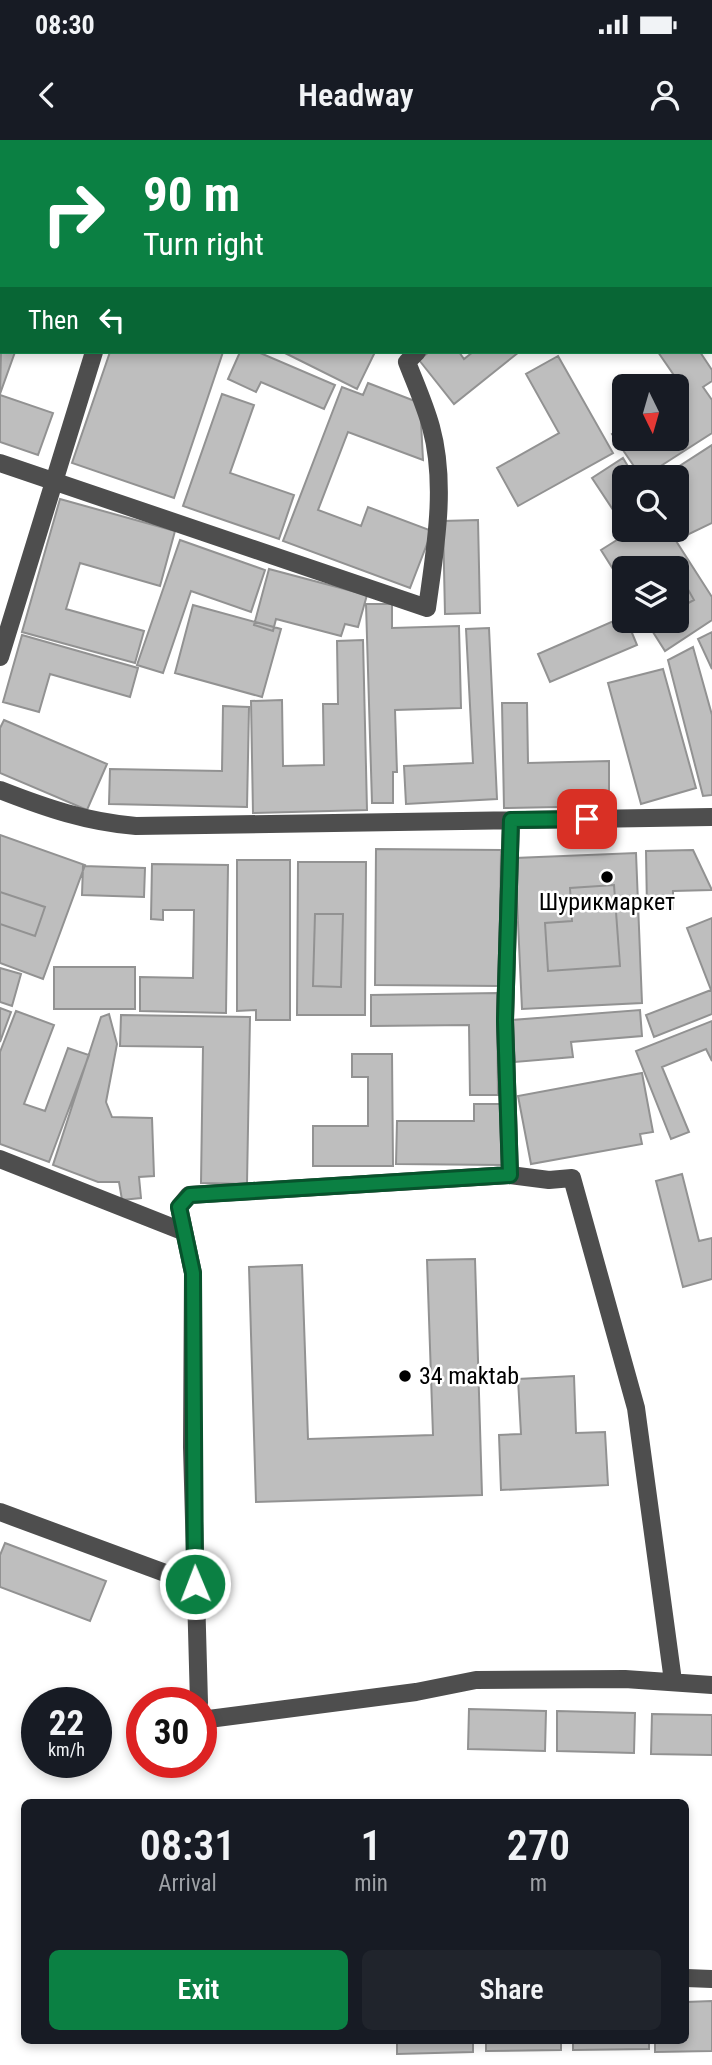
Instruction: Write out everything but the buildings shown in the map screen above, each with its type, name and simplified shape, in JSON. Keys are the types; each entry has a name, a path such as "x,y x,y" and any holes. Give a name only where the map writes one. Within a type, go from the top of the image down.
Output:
{"street":[{"path":"0,657 93,354"},
{"path":"0,463 427,608 437,541 439,492 432,429 407,362 415,354"},
{"path":"0,790 61,814 96,823 136,826 712,817"},
{"path":"510,1175 505,1020 511,820"},
{"path":"0,1159 182,1231"},
{"path":"198,1687 193,1273 179,1207 190,1195 510,1175 549,1180 572,1178 636,1408 673,1681"},
{"path":"0,1512 195,1584"},
{"path":"217,1718 416,1692 476,1680 553,1678 673,1681 712,1685"},
{"path":"689,1978 712,1979"}],"place":[{"name":"Шурикмаркет","path":"607,877"},
{"name":"34 maktab","path":"405,1376"}],"route":[{"path":"195,1584 192,1447 193,1273 179,1207 190,1195 510,1175 505,1020 511,820 587,819"}]}
